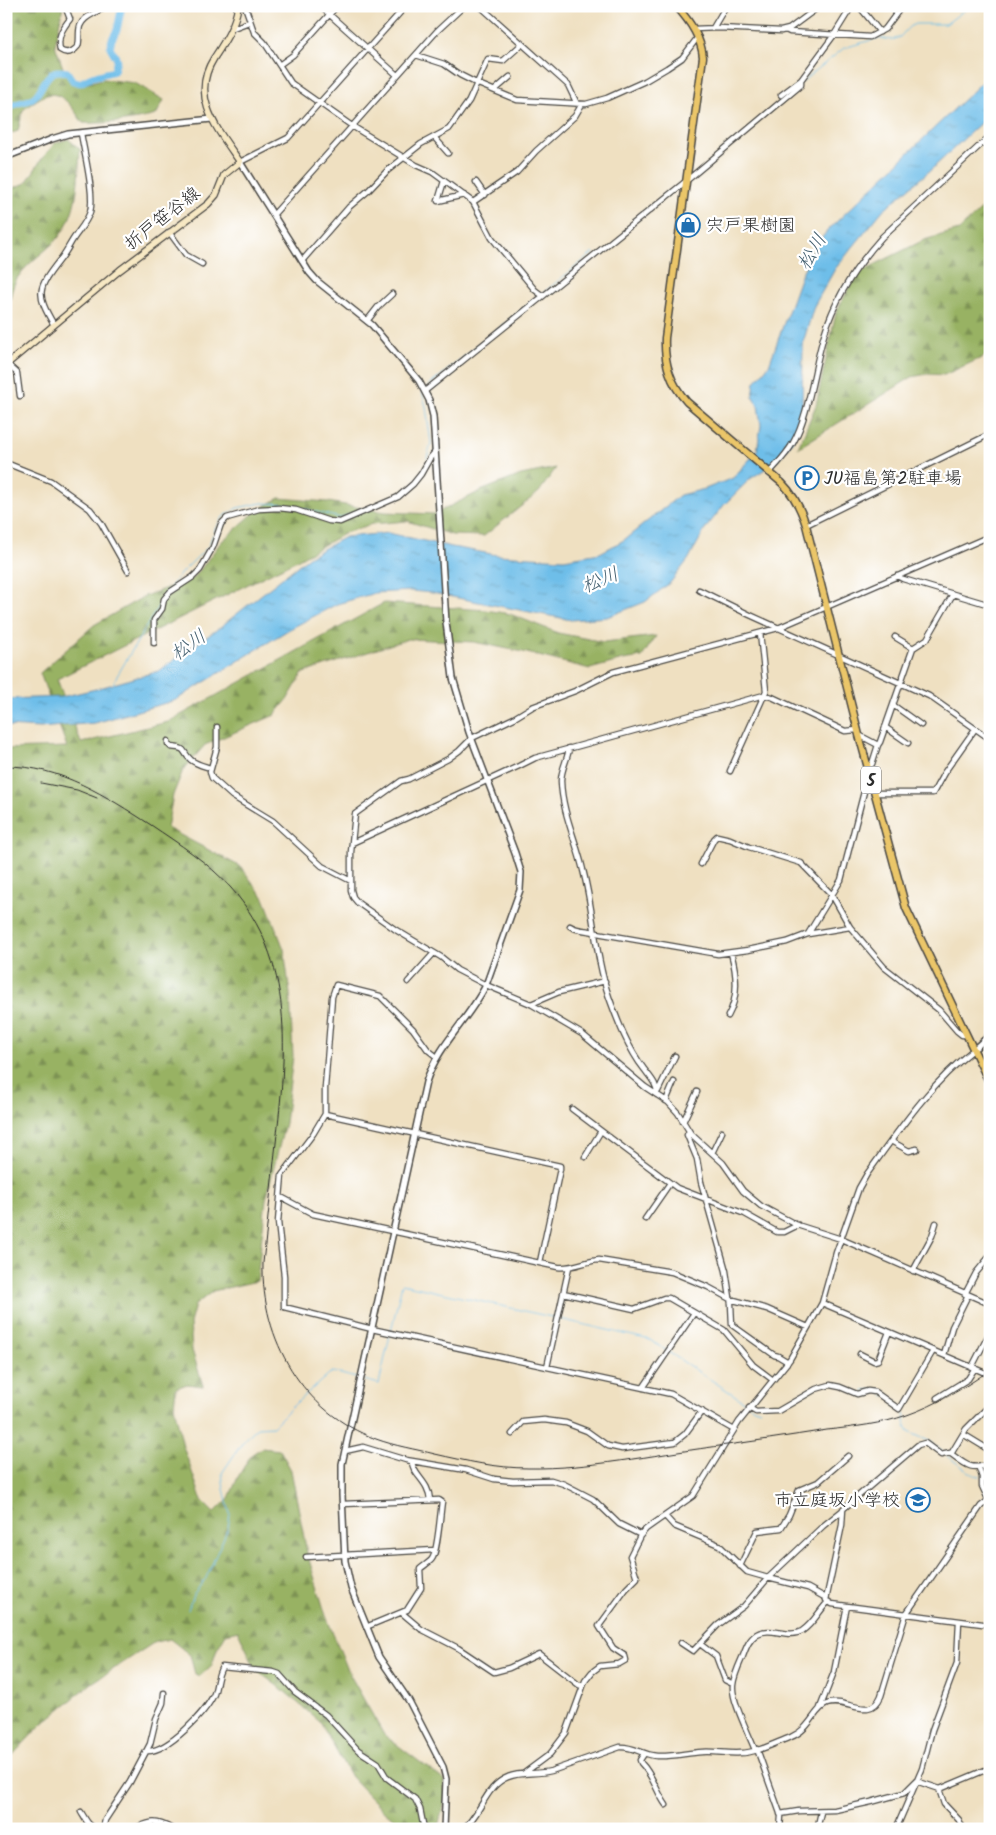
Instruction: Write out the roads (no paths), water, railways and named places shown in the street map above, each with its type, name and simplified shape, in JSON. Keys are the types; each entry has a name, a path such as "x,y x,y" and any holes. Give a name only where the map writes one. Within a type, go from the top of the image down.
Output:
{"main road":[{"path":"240,162 212,119 205,96 206,76 242,6"},
{"name":"5","path":"676,6 694,29 698,37 702,57 665,338 664,356 670,377 683,398 769,472 792,495 799,506 806,525 874,793 906,908 990,1084"},
{"name":"折戸笹谷線","path":"7,365 168,232 212,200 216,196 221,178 228,170 240,162"}],"street":[{"path":"66,6 70,19 61,31 59,39 60,50 71,52 78,46 79,29 86,18 98,12 104,6"},
{"path":"242,6 254,32 264,42 291,83 352,126 416,165 432,172 473,202 492,238 535,290 543,296"},
{"path":"320,6 397,75"},
{"path":"279,65 293,55 337,6"},
{"path":"406,6 288,138 240,162 302,261 317,281 367,321 413,374 425,391 433,416 448,650 453,678 472,738 516,853 521,877 517,898 486,986 437,1057 426,1082 342,1470 345,1554 350,1588 379,1657 409,1702 443,1767 446,1779 444,1829"},
{"path":"274,214 437,31 464,6"},
{"path":"473,202 517,172 536,151 575,116 579,104 568,85 480,6"},
{"path":"713,28 726,6"},
{"path":"694,29 781,31 786,30 820,6"},
{"path":"781,95 801,80 834,35 852,6"},
{"path":"859,6 880,32"},
{"path":"786,30 790,32 870,37 885,29 902,6"},
{"path":"232,28 249,22"},
{"path":"416,55 444,64 476,84 520,101 579,104 596,102 645,81 682,58 698,37"},
{"path":"302,261 349,207 405,157 449,129 469,101 488,59 503,61 522,44"},
{"path":"495,90 510,77"},
{"path":"425,391 685,182 801,86 801,80"},
{"path":"6,157 52,139 81,133 212,119"},
{"path":"54,325 45,310 41,298 44,282 84,223 90,209 91,198 81,133"},
{"path":"769,472 789,449 799,429 823,337 843,290 882,237 990,136"},
{"path":"434,137 448,153"},
{"path":"444,181 438,202 464,195"},
{"path":"476,182 485,195"},
{"path":"168,232 186,255 202,264"},
{"path":"367,321 392,294"},
{"path":"7,365 17,374 20,396"},
{"path":"806,525 990,434"},
{"path":"154,643 154,620 162,609 164,599 170,592 193,577 203,566 213,547 219,528 227,518 259,509 279,508 296,510 333,522 340,522 398,497 414,484 435,452"},
{"path":"6,463 51,481 90,510 101,523 128,571"},
{"path":"990,536 778,628 613,672 575,691 529,709 472,738 453,755 433,767 401,781 355,814 351,881 352,893 356,901 396,930 434,953 457,970 486,986 531,1004 582,1034 666,1101 678,1113 689,1131 727,1168 746,1193 757,1203 798,1225 841,1239 990,1304"},
{"path":"898,576 990,605"},
{"path":"699,590 929,696 990,739"},
{"path":"868,767 872,764 914,648 927,639 953,594"},
{"path":"730,772 766,691 760,633"},
{"path":"895,637 914,648"},
{"path":"352,843 535,758 765,695 845,731 859,733 878,745"},
{"path":"893,705 921,725"},
{"path":"217,727 217,747 210,768 212,778 228,793 272,821 322,866 351,881"},
{"path":"885,727 908,743"},
{"path":"874,793 933,793 944,772 975,729"},
{"path":"168,742 171,747 184,750 194,762 210,768"},
{"path":"569,748 562,773 562,789 568,819 583,870 599,960 610,998 626,1038 642,1067 657,1088 657,1094"},
{"path":"808,934 841,880 867,781 870,777"},
{"path":"701,864 715,837 730,839 801,863 832,895 850,927 884,967 939,1010 957,1031 962,1035 966,1035"},
{"path":"570,926 578,930 718,954 796,940 808,934 850,927"},
{"path":"408,982 434,953"},
{"path":"728,1016 735,998 736,985 731,953"},
{"path":"531,1004 559,992 605,981"},
{"path":"437,1057 428,1050 416,1032 380,996 336,984 332,997 325,1088 325,1114 313,1134 283,1174 278,1222 284,1276 284,1307 677,1396 734,1430"},
{"path":"523,1774 550,1754 566,1734 589,1674 597,1667 619,1664 626,1660 624,1656 613,1648 599,1626 626,1589 637,1578 630,1556 647,1528 693,1496 749,1408 788,1362 822,1303 841,1239 862,1182 891,1141 942,1077 990,1035"},
{"path":"657,1094 675,1056"},
{"path":"666,1101 674,1082"},
{"path":"683,1122 696,1092"},
{"path":"572,1109 670,1183 745,1214 777,1232 784,1232 798,1225"},
{"path":"325,1114 560,1167 540,1262"},
{"path":"585,1158 601,1131"},
{"path":"689,1131 687,1134 698,1159 706,1198 722,1257 731,1299 731,1322 733,1326 774,1355 788,1362"},
{"path":"712,1153 722,1132"},
{"path":"891,1141 909,1151 918,1148"},
{"path":"645,1219 670,1183"},
{"path":"281,1197 308,1212 558,1267 569,1267 599,1260 664,1270 731,1299 767,1308 808,1327"},
{"path":"913,1271 932,1236 936,1223"},
{"path":"944,1355 952,1328 976,1272 990,1256"},
{"path":"547,1367 569,1267"},
{"path":"563,1293 634,1308 668,1298 725,1330 753,1365 773,1380"},
{"path":"822,1303 990,1375"},
{"path":"643,1388 694,1313"},
{"path":"725,1330 733,1326"},
{"path":"860,1354 874,1361 878,1360 889,1332"},
{"path":"937,1398 968,1379 990,1332"},
{"path":"749,1408 756,1412 778,1412 816,1389 837,1386 857,1394 874,1392 899,1408 933,1351"},
{"path":"951,1454 963,1434 990,1405"},
{"path":"512,1434 523,1422 544,1420 571,1425 587,1431 612,1448 635,1448 676,1442 702,1411"},
{"path":"963,1434 986,1448 990,1444"},
{"path":"681,1643 692,1651 718,1625 744,1606 768,1578 823,1526 920,1443 926,1443 941,1455 951,1454 979,1470 982,1477 982,1486 989,1499 981,1506 962,1532 906,1614 877,1705 866,1709 833,1703 819,1709"},
{"path":"345,1451 363,1447 412,1461 466,1470 494,1479 513,1481 546,1479 557,1482 593,1499 621,1525 641,1535"},
{"path":"740,1566 746,1557 748,1546 756,1531 781,1528 789,1516 799,1490 820,1481 848,1456"},
{"path":"412,1461 412,1466 428,1488 430,1500"},
{"path":"979,1470 990,1463"},
{"path":"343,1504 430,1500 442,1502 439,1532 433,1557 420,1570 422,1583 420,1591 409,1608 402,1613 366,1627"},
{"path":"780,1829 782,1819 734,1698 733,1684 746,1647 757,1634 768,1632 794,1634 801,1632 827,1600 842,1525 843,1510"},
{"path":"665,1516 674,1526 719,1545 751,1574 808,1588 827,1600 847,1606 990,1625"},
{"path":"306,1557 435,1550"},
{"path":"462,1829 495,1785 507,1777 523,1774 540,1774 620,1747 631,1748 644,1754 671,1756 703,1752 740,1753 756,1750 802,1732 819,1709 834,1672 847,1606"},
{"path":"402,1613 421,1629 458,1648 494,1672 509,1668 539,1654 579,1685 583,1686"},
{"path":"896,1829 922,1769 932,1730 958,1658 959,1621"},
{"path":"700,1644 716,1656 725,1680 733,1684"},
{"path":"147,1751 158,1749 198,1719 215,1692 222,1667 273,1672 282,1677 295,1692 324,1712 358,1750 378,1763 387,1778 415,1799 420,1809 424,1829"},
{"path":"103,1829 105,1820 130,1782 147,1751 163,1703 164,1693"},
{"path":"644,1754 640,1762 652,1776 657,1792 666,1805"},
{"path":"917,1781 939,1789 990,1768"},
{"path":"780,1814 799,1811 820,1812 847,1808 899,1795 917,1781"},
{"path":"939,1789 946,1806 959,1820 963,1829"},
{"path":"81,1812 86,1822 93,1828 98,1829"},
{"path":"819,1829 820,1812"},
{"path":"133,1829 153,1821 172,1829"}],"water":[{"name":"松川","path":"990,73 990,114 933,168 883,210 835,269 814,306 803,343 802,418 792,442 776,462 750,479 724,505 706,528 688,560 670,583 645,602 607,617 571,620 432,593 411,591 375,593 337,604 288,630 176,700 95,723 40,728 6,726 6,699 61,697 159,671 219,628 310,556 345,537 388,533 497,555 564,559 600,553 624,540 680,495 705,489 733,478 757,451 761,425 758,406 753,397 755,382 769,365 802,273 816,245 828,230"}],"waterway":[{"path":"6,112 14,105 34,97 48,77 56,71 67,72 73,81 80,83 92,77 114,71 117,59 110,47 117,30 122,6"},
{"path":"803,81 844,48 878,38 892,40 900,37 909,27 915,24 946,24 970,6"},
{"path":"543,293 593,253"},
{"path":"427,387 540,295"},
{"path":"422,391 431,443 427,458"},
{"path":"164,596 181,573 208,547 216,527 223,517 237,508 262,503 285,504 340,518 367,508"},
{"path":"114,685 114,681 162,600"},
{"path":"391,1331 402,1284 556,1318"},
{"path":"560,1319 650,1340 754,1408 760,1410"},
{"path":"364,1380 379,1384 390,1335"},
{"path":"188,1610 193,1595 206,1578 228,1528 230,1514 222,1473 243,1442 257,1427 273,1426 329,1374 333,1372 360,1379"},
{"path":"864,1390 875,1390 885,1396"},
{"path":"902,1409 909,1432 931,1442 944,1453"},
{"path":"947,1456 974,1475 979,1476"},
{"path":"982,1474 990,1468"}],"railway":[{"path":"6,766 26,767 64,777 117,804 172,839 203,862 231,888 252,916 267,946 276,977 282,1009 283,1042 280,1109 263,1263 264,1292 270,1319 279,1345 291,1370 308,1392 327,1411 350,1427 390,1444 481,1464 516,1468 574,1466 620,1461 888,1421 940,1401 990,1370"},
{"path":"41,783 77,790 97,798"}],"place":[{"name":"宍戸果樹園","path":"688,225"},
{"name":"JU福島第2駐車場","path":"807,478"},
{"name":"市立庭坂小学校","path":"918,1500"}]}
